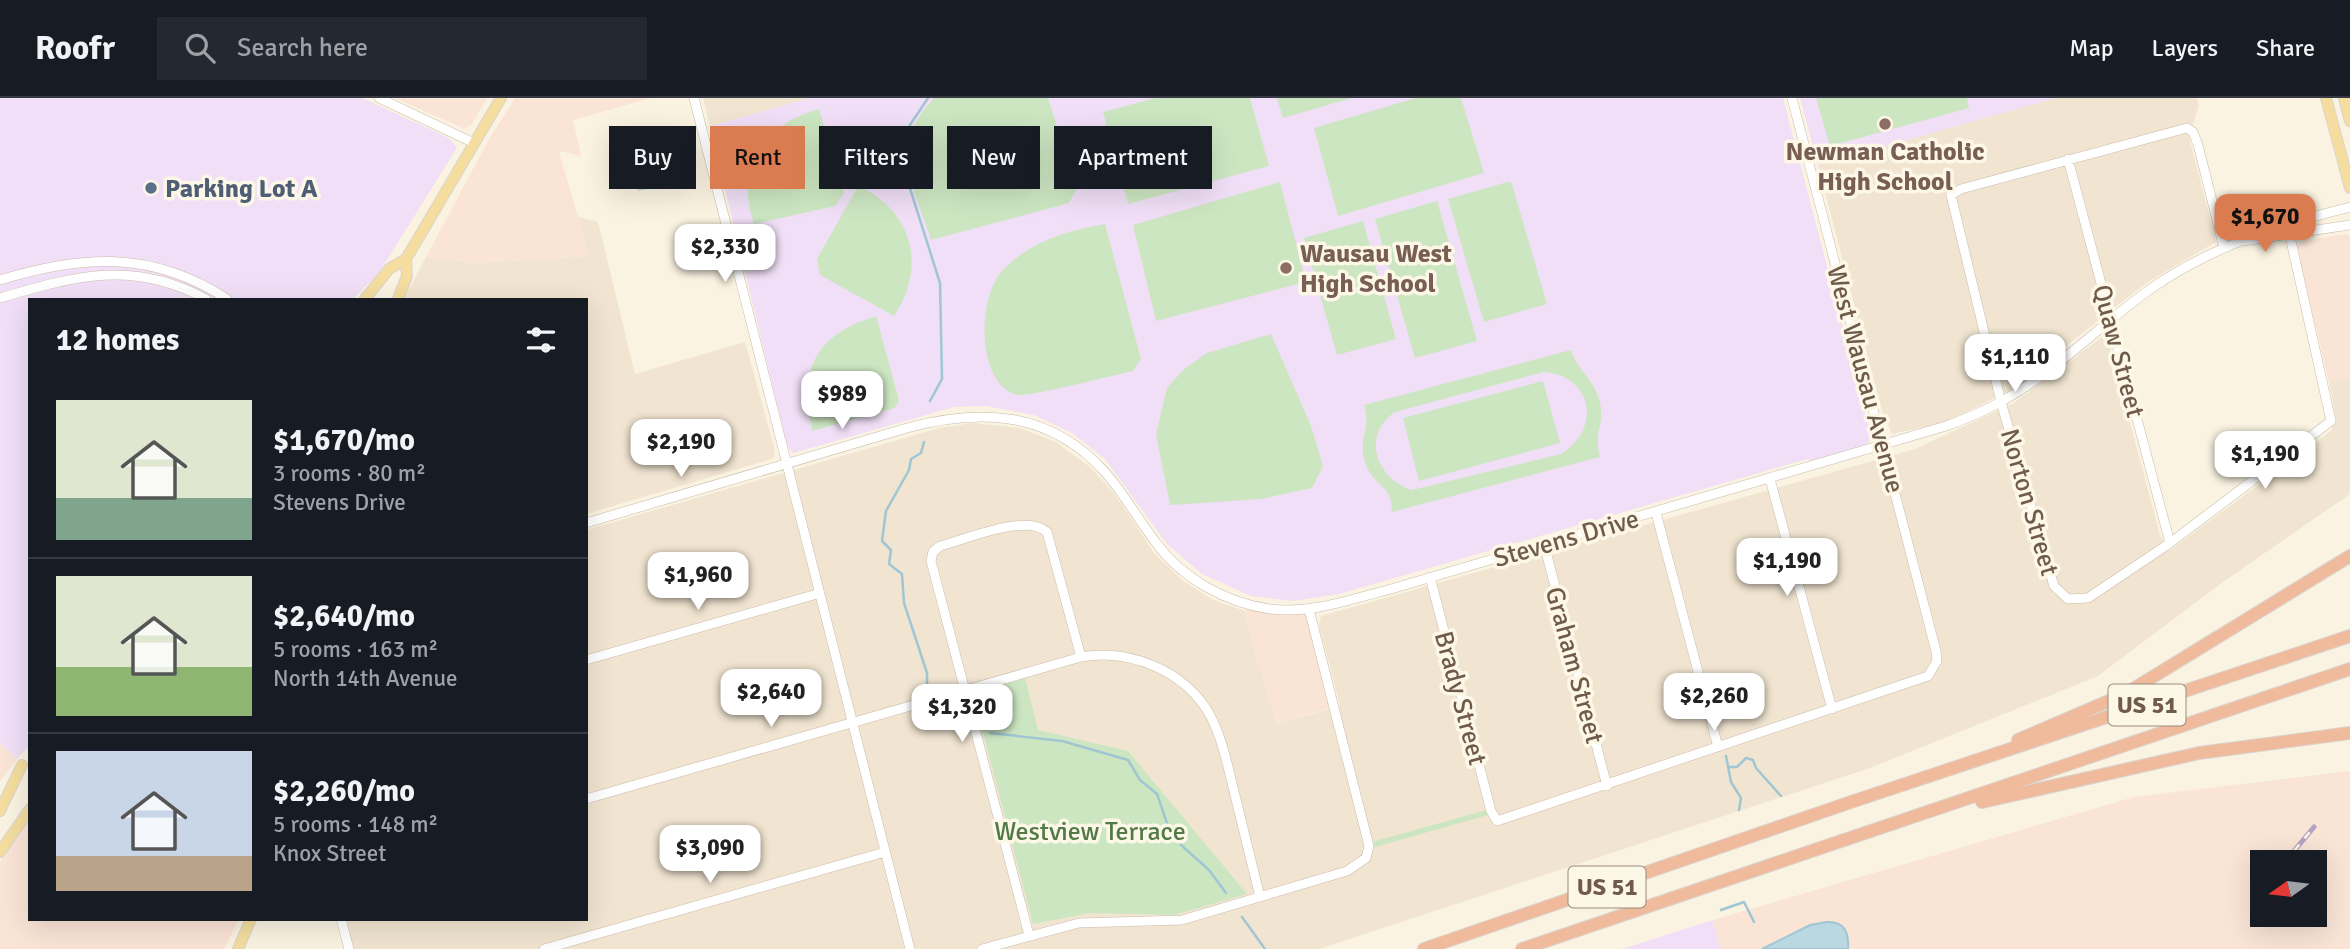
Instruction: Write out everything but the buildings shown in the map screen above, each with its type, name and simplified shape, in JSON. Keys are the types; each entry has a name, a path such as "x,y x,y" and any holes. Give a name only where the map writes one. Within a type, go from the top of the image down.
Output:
{"highway":[{"path":"1943,771 2125,694 2301,583 2350,556"},
{"name":"US 51","path":"1424,949 1943,771 2350,636"},
{"name":"US 51","path":"1522,949 2350,669"},
{"path":"1947,807 2199,753 2350,733"}],"main road":[{"path":"366,298 386,273 406,259 501,98"},
{"path":"2326,98 2350,188"},
{"path":"2344,98 2350,121"},
{"path":"398,298 407,276 406,259"},
{"path":"372,298 386,273"},
{"path":"0,795 28,757"},
{"path":"0,811 22,765"},
{"path":"0,852 28,812"},
{"path":"238,949 250,921"}],"street":[{"path":"379,98 474,143"},
{"path":"694,98 817,594 910,949"},
{"name":"West Wausau Avenue","path":"1792,98 1937,661 1928,676 1832,709"},
{"path":"2068,159 2182,128 2191,130 2224,248"},
{"name":"Norton Street","path":"2068,159 1951,195 2001,402 2054,586 2068,599 2088,598 2170,543"},
{"name":"Quaw Street","path":"2068,159 2170,543"},
{"name":"Stevens Drive","path":"588,522 907,428 948,418 986,415 1011,418 1055,434 1085,453 1104,471 1157,545 1187,575 1245,604 1309,609 1656,513 1947,426 2001,402 2173,274 2224,248 2287,223 2350,207"},
{"path":"2170,543 2318,433 2332,419 2287,223"},
{"name":"Stevens Drive","path":"2238,242 2350,225"},
{"path":"0,280 72,261 126,262 188,277 225,298"},
{"path":"0,298 62,281 108,273 153,278 203,298"},
{"path":"1606,786 1832,709 1770,479"},
{"path":"1656,513 1718,747"},
{"path":"1029,935 963,690 931,561 933,552 940,546 1024,522 1041,526 1047,532 1051,545 1081,657"},
{"name":"Graham Street","path":"1544,544 1606,786"},
{"name":"Brady Street","path":"1430,577 1493,818 1504,821 1606,786"},
{"path":"588,659 817,594"},
{"path":"982,949 1093,921 1182,920 1347,871 1366,858 1369,846 1309,609"},
{"path":"588,798 850,721 1081,657 1109,654 1149,663 1178,680 1202,703 1221,742 1260,897"},
{"path":"544,949 885,852"},
{"path":"342,921 349,949"}],"shaded area":[{"path":"0,98 362,98 449,138 457,148 378,274 354,298 28,298 28,747 17,759 0,743"},
{"path":"395,98 487,98 472,124 465,129"},
{"path":"515,98 651,98 573,120 581,156 559,151 589,256 474,263 426,257 488,141"},
{"path":"703,98 811,98 710,126"},
{"name":"Wausau West High School","path":"810,98 1783,98 1871,435 1870,440 1865,446 1811,461 1807,459 1339,594 1292,601 1251,596 1202,574 1167,544 1105,459 1072,433 1034,415 986,406 954,407 793,453 787,446 725,189 805,189 805,126 710,126"},
{"name":"Newman Catholic High School","path":"1800,98 2056,98 1818,165"},
{"path":"2056,98 2197,98 2199,105 2189,137 2216,242 2146,283 2010,390 1947,422 1892,434 1881,408 1818,165"},
{"path":"578,217 598,222 635,374 745,342 774,447 775,456 772,459 588,513 588,298 405,298 426,257 474,263 588,256"},
{"path":"2346,234 2350,236 2350,377 2329,382 2297,248 2298,243 2303,241"},
{"path":"2103,336 2109,344 2160,535 2169,551 2330,432 2336,420 2329,382 2350,377 2350,494 2223,582 2098,676 1870,768 1319,949 354,949 347,921 588,921 588,529 939,428 973,423 1020,428 1056,442 1090,467 1114,493 1154,553 1182,580 1213,600 1245,611 1276,724 1340,706 1319,625 1321,616 1915,449 2014,403"},
{"path":"1246,604 1309,609 1333,707 1276,724 1245,619"},
{"path":"0,743 17,759 0,781"},
{"path":"2350,771 2350,949 1720,949 1713,920 2134,797"},
{"path":"28,824 28,921 238,921 224,949 0,949 0,862"},
{"path":"1713,920 1720,949 1622,949"}],"green space":[{"path":"934,98 1048,98 1057,126 1054,126 1054,189 1076,189 1069,203 931,240 913,189 933,189 933,126 915,126"},
{"path":"1156,98 1250,98 1269,166 1212,181 1212,126 1107,126 1103,112"},
{"path":"1277,98 1352,98 1283,118"},
{"path":"1416,98 1461,98 1484,173 1338,216 1314,128"},
{"path":"1816,98 1967,98 1969,108 1830,146"},
{"path":"819,109 824,126 819,126 819,189 843,189 844,193 835,206 754,224 748,189 805,189 805,126 782,126"},
{"path":"1511,181 1547,304 1484,322 1448,199"},
{"path":"1280,182 1306,282 1156,321 1133,225"},
{"path":"856,189 864,189 877,196 902,225 912,260 904,297 894,316 820,275 817,259"},
{"path":"1124,189 1184,189 1128,204"},
{"path":"1437,201 1477,341 1415,358 1375,219"},
{"path":"1363,221 1396,339 1337,355 1304,238"},
{"path":"1105,224 1141,359 1133,371 1054,389 1018,395 1004,388 994,375 985,338 985,318 995,281 1015,259 1038,244 1063,234"},
{"path":"876,316 899,400 895,408 812,431 808,390 810,373 816,358 838,333"},
{"path":"1271,334 1311,426 1323,466 1312,488 1261,499 1170,505 1156,434 1167,388 1183,370 1207,353"},
{"path":"1571,350 1598,395 1601,411 1598,441 1600,457 1392,512 1389,495 1372,476 1364,459 1364,405","holes":["1544,372 1573,383 1582,393 1587,418 1583,431 1561,454 1412,490 1390,477 1382,467 1377,456 1378,433 1384,422 1395,412"]},
{"path":"1543,381 1560,443 1419,481 1403,418"},
{"name":"Westview Terrace","path":"1025,678 1038,730 1128,751 1247,894 1174,915 1090,913 1033,924 974,698 980,691"},
{"path":"1490,809 1492,814 1368,849 1368,843"}],"water":[{"path":"1833,922 1845,929 1848,949 1762,949 1810,925"}],"waterway":[{"path":"928,98 908,128 904,159 907,179 940,283 942,379 930,401"},
{"path":"924,442 921,453 911,459 909,470 886,511 882,541 891,550 889,564 902,574 904,603 927,673 927,685"},
{"path":"931,709 936,725 965,731"},
{"path":"990,733 1062,741 1128,760 1140,780 1157,794 1168,826 1181,845 1209,870 1226,893"},
{"path":"1726,756 1731,782 1741,798 1739,810"},
{"path":"1729,767 1737,767 1746,758 1753,760 1756,768 1781,796"},
{"path":"1721,910 1744,902 1754,922"},
{"path":"1242,917 1265,949"}],"railway":[{"path":"2295,850 2314,827"}],"place":[{"name":"Newman Catholic High School","path":"1885,124"},
{"name":"Parking Lot A","path":"151,188"},
{"name":"Wausau West High School","path":"1286,268"}]}
